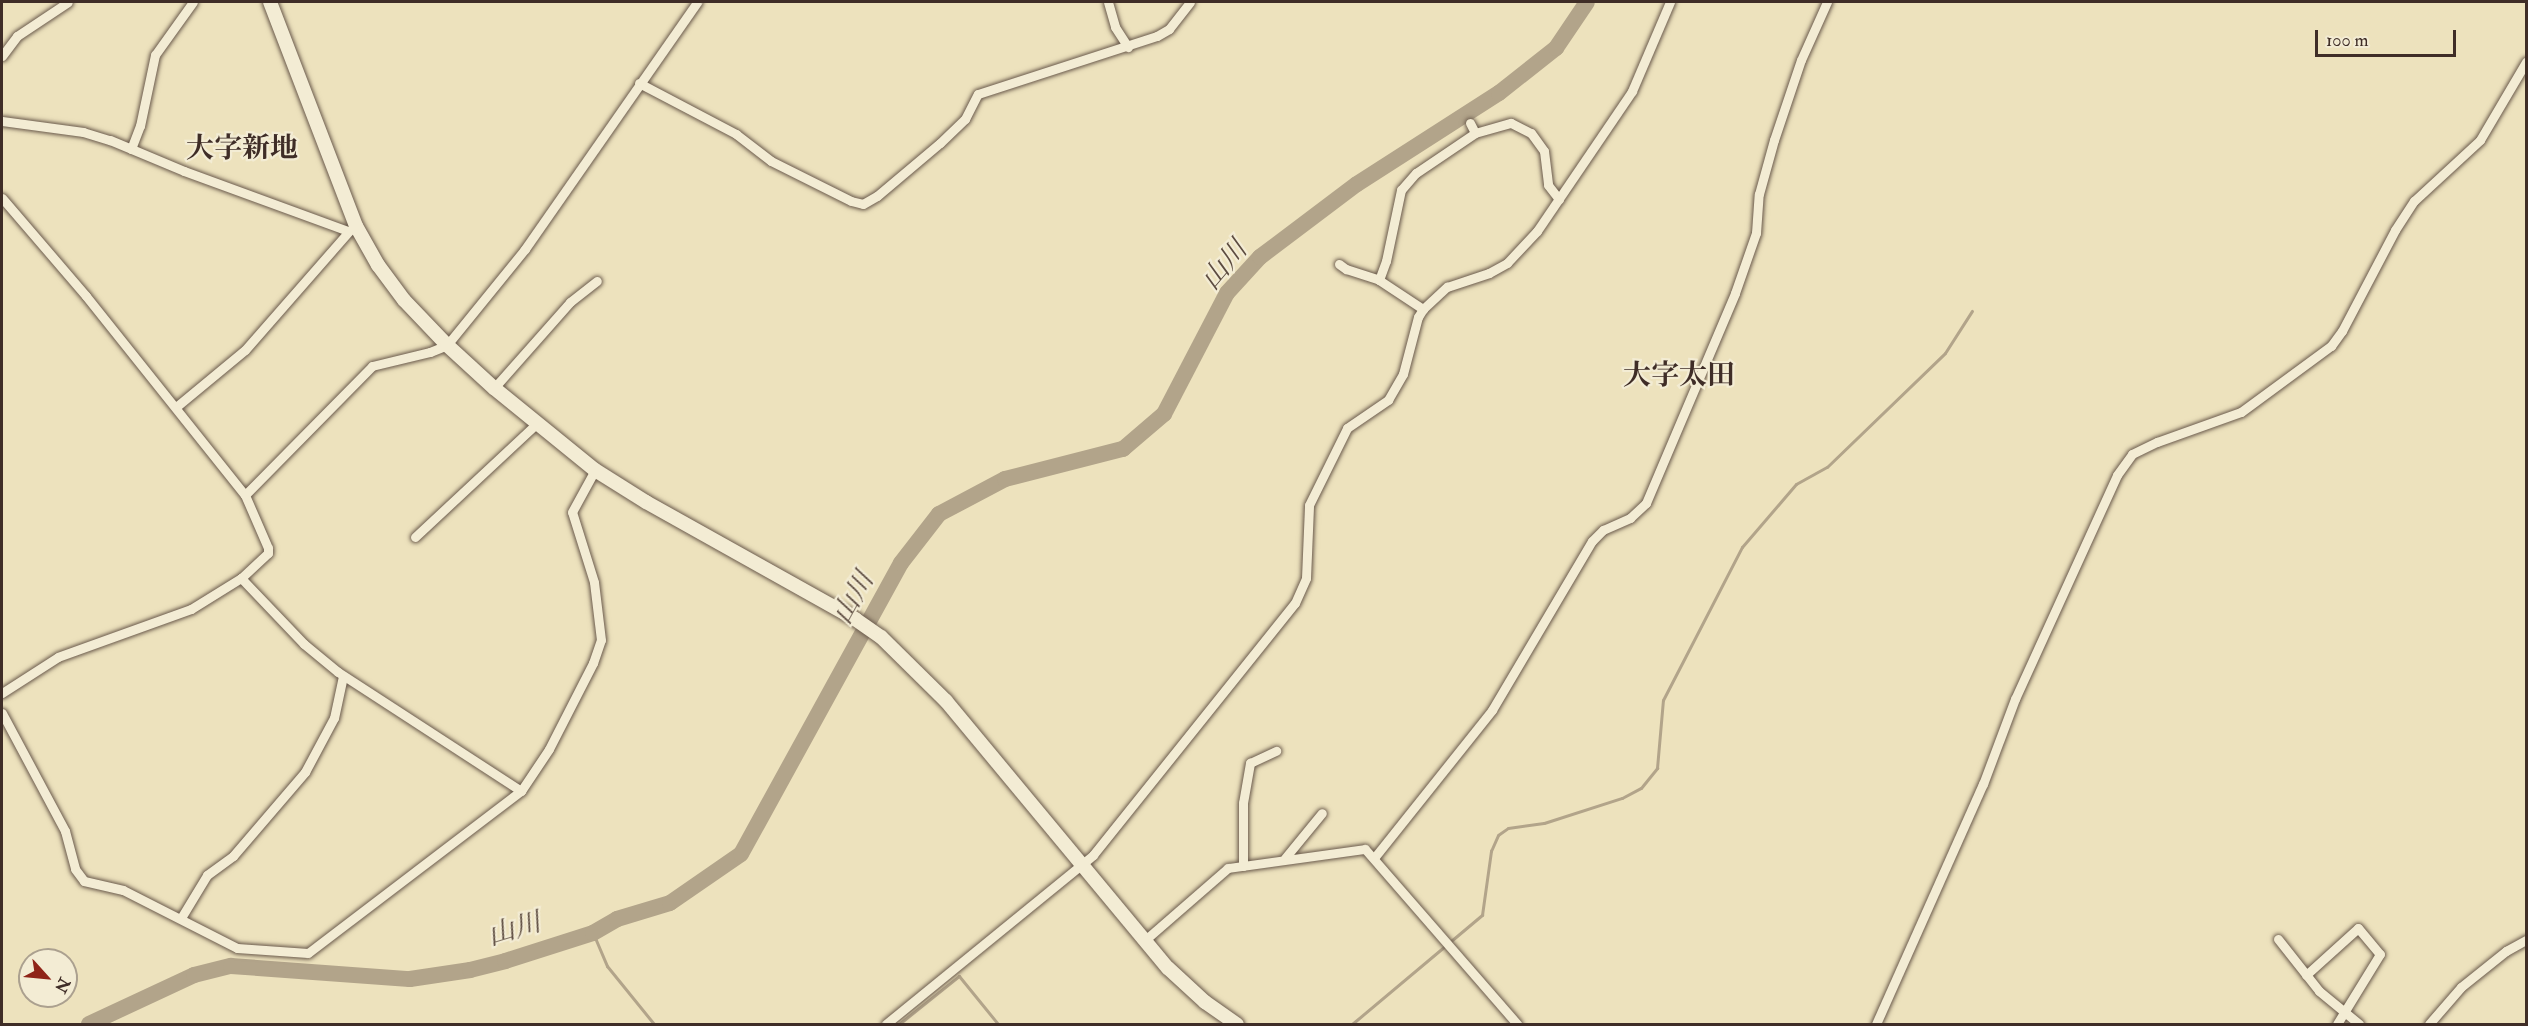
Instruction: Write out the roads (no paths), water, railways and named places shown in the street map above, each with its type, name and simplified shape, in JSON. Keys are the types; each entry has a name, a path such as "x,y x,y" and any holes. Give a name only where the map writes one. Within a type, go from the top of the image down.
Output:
{"street":[{"path":"2,56 17,36 68,2"},
{"path":"131,149 140,126 155,55 193,2"},
{"path":"270,2 352,229 404,300 447,345 495,388 536,424 595,470 654,507 855,619 881,637 946,701 1144,941 1205,1002 1237,1024"},
{"path":"245,495 372,366 430,352 447,345 525,249 639,83 698,2"},
{"path":"1108,2 1115,27 1128,46"},
{"path":"639,83 736,134 771,161 850,201 863,204 877,196 940,143 964,119 978,94 1157,36 1169,29 1190,2"},
{"path":"886,1024 1093,855 1294,603 1306,578 1309,505 1347,428 1388,400 1403,374 1418,317 1424,309 1447,288 1490,273 1506,263 1537,231 1632,92 1670,2"},
{"path":"1374,858 1492,710 1592,541 1604,530 1630,518 1646,503 1735,293 1756,233 1760,194 1774,140 1801,60 1827,2"},
{"path":"1876,1024 1983,784 2014,699 2117,475 2133,454 2157,442 2241,412 2331,346 2342,332 2394,230 2414,201 2480,140 2526,62"},
{"path":"2,121 82,132 184,171 352,229"},
{"path":"1470,123 1475,132"},
{"path":"1379,280 1386,261 1401,190 1416,173 1475,132 1511,123 1531,133 1544,151 1548,185 1559,199"},
{"path":"2,198 86,296 245,495 268,548 268,553 241,578 190,609 58,657 2,693"},
{"path":"176,407 244,350 352,229"},
{"path":"1339,264 1346,269 1379,280 1424,309"},
{"path":"495,388 570,302 597,281"},
{"path":"415,537 536,424"},
{"path":"2,713 65,831 75,869 84,881 123,890 237,948 308,953 521,791 549,749 593,663 601,640 594,582 572,512 595,470"},
{"path":"241,578 304,644 343,676 407,715 521,791"},
{"path":"181,918 207,875 233,856 305,772 334,718 343,676"},
{"path":"1244,866 1243,803 1250,763 1276,751"},
{"path":"1285,858 1322,813"},
{"path":"1144,941 1228,868 1285,858 1365,849 1517,1024"},
{"path":"2306,975 2358,928 2380,954 2337,1024"},
{"path":"2278,939 2319,991 2359,1024"},
{"path":"2429,1024 2461,987 2506,951 2526,940"}],"waterway":[{"name":"山川","path":"89,1024 194,975 231,966 410,979 470,970 505,961 593,933 617,919 670,903 741,854 901,563 939,514 1005,479 1123,449 1164,414 1227,293 1260,257 1357,184 1499,93 1556,48 1587,2"},
{"path":"1352,1024 1482,915 1491,851 1498,835 1508,828 1544,823 1622,798 1641,788 1657,768 1663,700 1742,547 1796,484 1827,467 1945,353 1972,311"},
{"path":"593,933 607,966 654,1024"},
{"path":"899,1024 959,976 998,1024"}],"district":[{"name":"大字新地","path":"242,149"},
{"name":"大字太田","path":"1679,376"}]}
